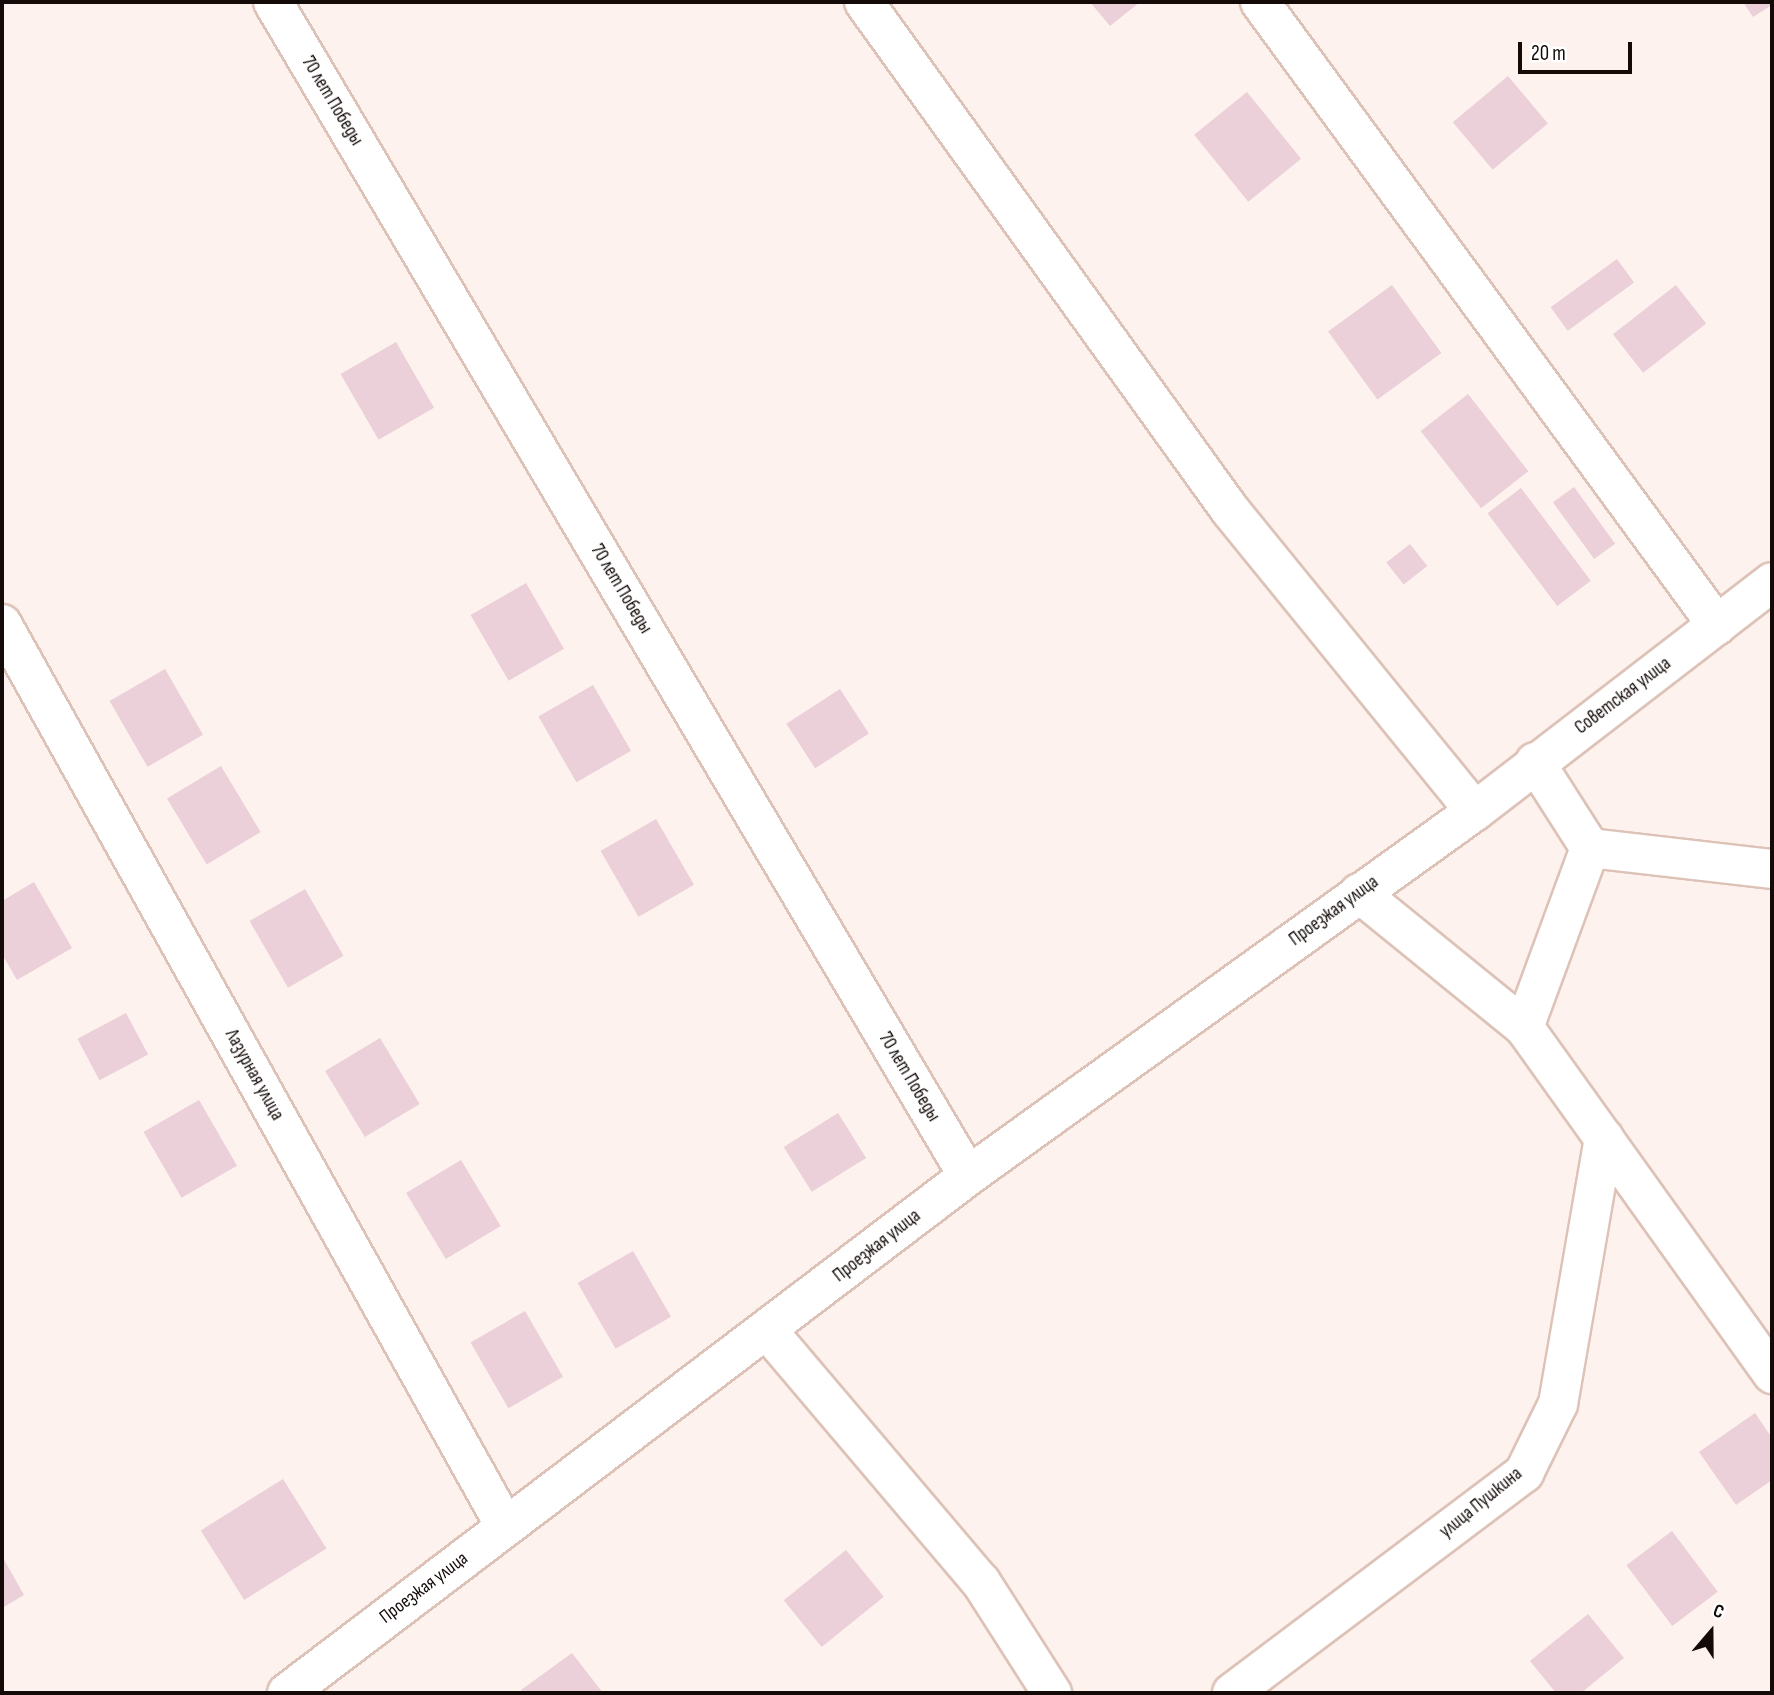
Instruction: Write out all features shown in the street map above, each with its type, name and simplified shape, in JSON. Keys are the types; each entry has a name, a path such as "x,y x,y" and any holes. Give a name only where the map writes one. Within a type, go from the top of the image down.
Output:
{"street":[{"name":"70 лет Победы","path":"273,2 968,1176"},
{"path":"864,2 1230,510 1475,811"},
{"path":"1260,2 1717,625"},
{"name":"Советская улица","path":"1475,811 1535,762 1772,582"},
{"name":"Лазурная улица","path":"2,624 505,1526"},
{"path":"1535,762 1590,848"},
{"name":"Проезжая улица","path":"287,1693 968,1176 1475,811"},
{"path":"1590,848 1772,869"},
{"path":"1524,1027 1590,848"},
{"path":"1359,893 1524,1027 1772,1374"},
{"name":"улица Пушкина","path":"1231,1693 1524,1473 1558,1404 1604,1138"},
{"path":"767,1330 981,1582 1052,1693"}],"building":[{"path":"1090,2 1140,2 1110,26"},
{"path":"1743,2 1772,2 1772,5 1753,17"},
{"path":"1508,76 1548,123 1493,170 1453,122"},
{"path":"1247,92 1301,159 1248,202 1194,135"},
{"path":"1617,259 1634,282 1568,331 1551,307"},
{"path":"1392,285 1441,353 1377,399 1328,331"},
{"path":"1676,285 1706,324 1643,373 1613,334"},
{"path":"396,342 434,408 379,440 341,374"},
{"path":"1468,394 1528,471 1481,508 1421,431"},
{"path":"1574,487 1615,544 1594,559 1553,502"},
{"path":"1521,488 1591,581 1557,606 1487,513"},
{"path":"1410,544 1427,566 1404,585 1386,562"},
{"path":"526,583 564,649 509,681 471,615"},
{"path":"165,669 203,735 148,767 110,701"},
{"path":"593,685 631,751 576,782 538,716"},
{"path":"840,689 869,733 815,768 786,724"},
{"path":"221,766 261,832 207,864 167,798"},
{"path":"656,819 694,885 639,917 601,851"},
{"path":"34,882 72,948 17,980 2,954 2,901"},
{"path":"305,889 344,956 288,988 250,921"},
{"path":"126,1013 148,1054 100,1080 77,1039"},
{"path":"380,1038 420,1104 365,1137 325,1071"},
{"path":"199,1100 237,1166 182,1198 144,1132"},
{"path":"838,1113 866,1158 812,1192 784,1147"},
{"path":"461,1160 501,1226 446,1259 406,1193"},
{"path":"633,1251 671,1317 616,1349 578,1283"},
{"path":"525,1311 563,1377 508,1408 470,1342"},
{"path":"1755,1413 1772,1438 1772,1480 1736,1505 1699,1452"},
{"path":"283,1479 326,1549 244,1600 201,1530"},
{"path":"1672,1531 1718,1592 1672,1626 1626,1565"},
{"path":"846,1550 884,1597 822,1647 784,1600"},
{"path":"2,1556 24,1595 2,1608"},
{"path":"1588,1614 1624,1658 1581,1693 1556,1693 1530,1661"},
{"path":"572,1653 603,1693 523,1693 521,1690"}]}
